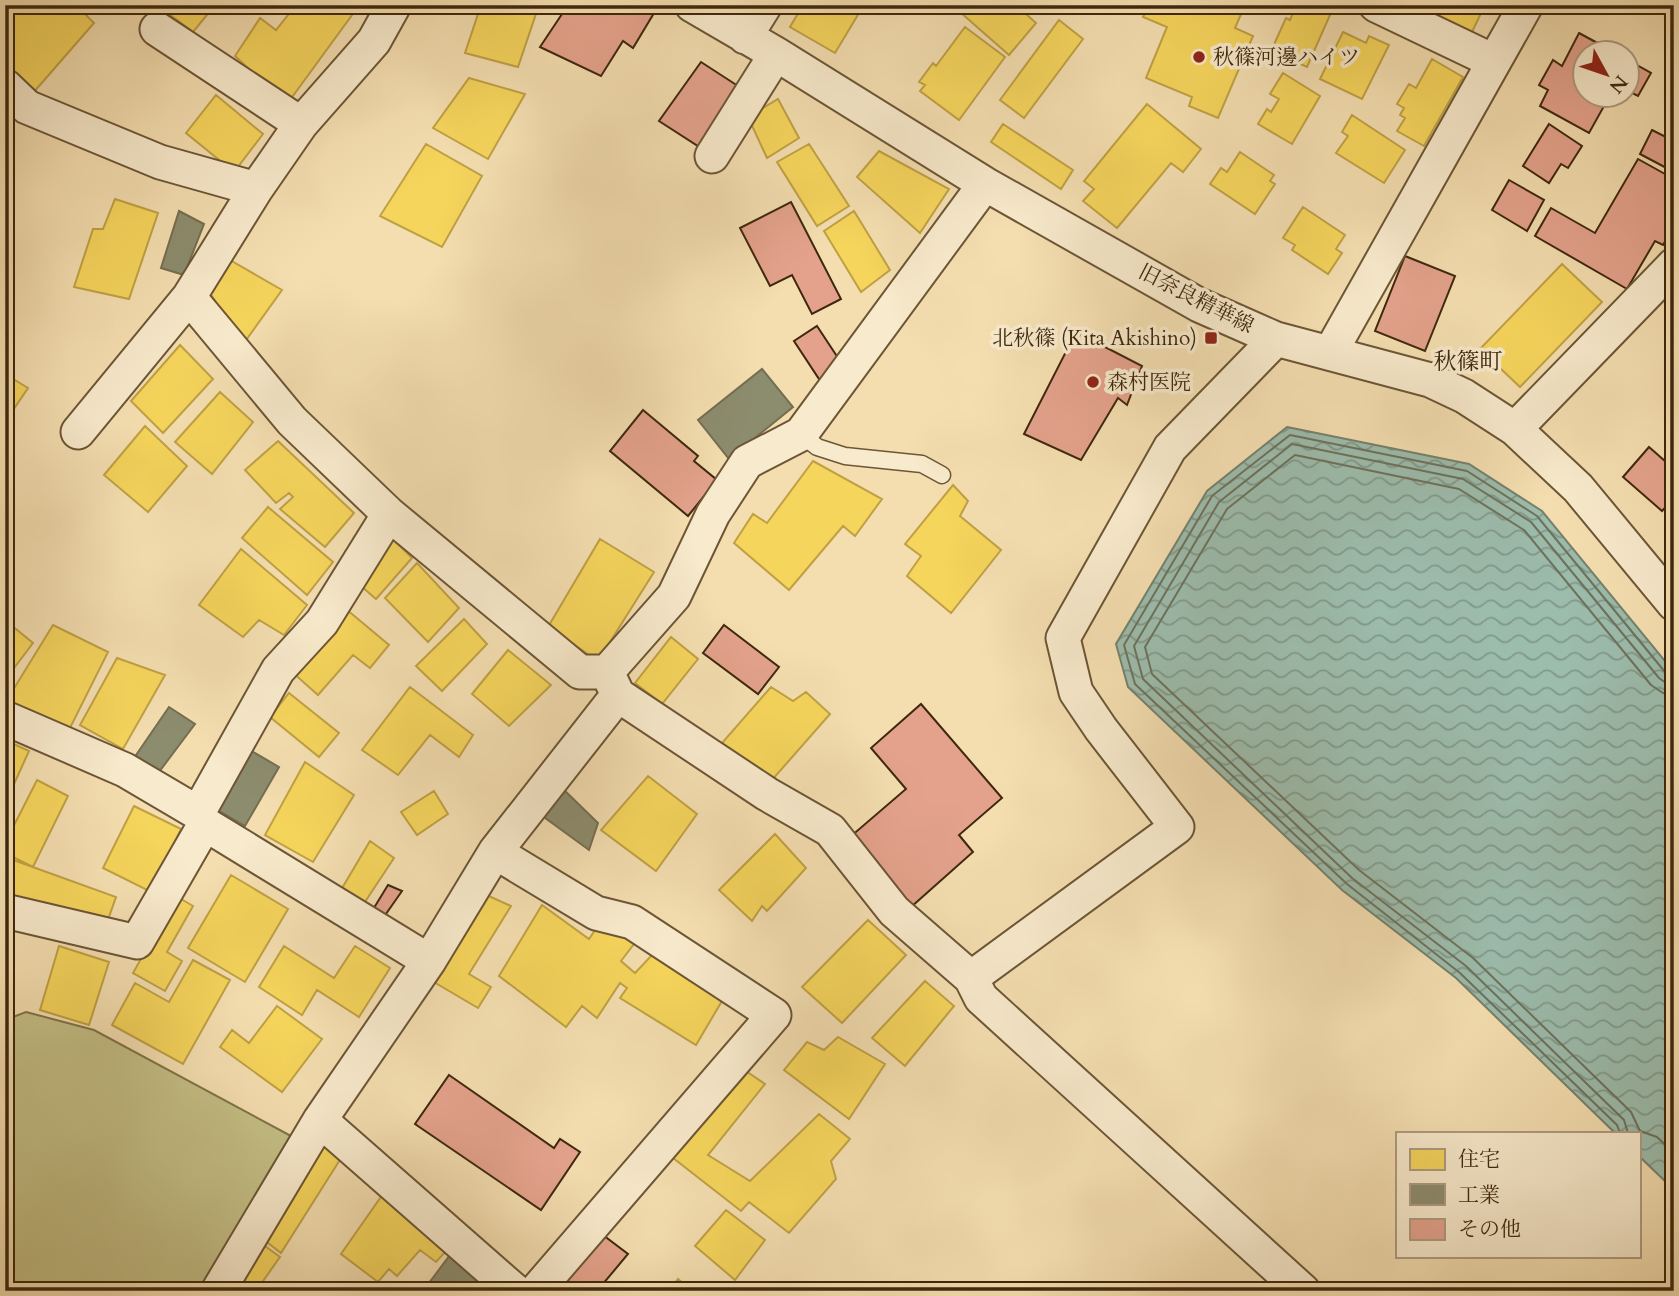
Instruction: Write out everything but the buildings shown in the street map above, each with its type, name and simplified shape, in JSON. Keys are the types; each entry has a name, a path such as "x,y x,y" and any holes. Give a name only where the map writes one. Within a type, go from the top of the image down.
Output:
{"street":[{"path":"78,432 189,297 256,189 302,124 373,41 394,5"},
{"name":"旧奈良精華線","path":"692,5 985,184 1199,305 1276,339 1430,380 1464,396 1514,429 1578,488 1674,604"},
{"path":"745,37 765,5"},
{"path":"1376,5 1493,61"},
{"path":"1331,353 1526,5"},
{"path":"157,29 302,124"},
{"path":"712,156 776,54"},
{"path":"5,86 27,107 160,162 256,189"},
{"path":"218,1291 320,1120 429,961 495,852 674,596 713,514 747,462 802,434 985,184"},
{"path":"1514,429 1674,265"},
{"path":"189,297 292,421 389,514 580,672 612,684 767,794 830,830 894,911 971,978 981,998 1303,1291"},
{"path":"971,978 1177,827 1101,729 1076,692 1063,638 1170,448 1276,339"},
{"path":"5,911 137,942 278,670 322,622 389,514"},
{"path":"5,718 125,770 429,961"},
{"path":"495,852 596,913 632,922 774,1014 536,1291"},
{"path":"320,1120 515,1291"}],"lane":[{"path":"802,434 817,447 845,456 922,464 942,475"}],"shaded area":[{"path":"26,1012 94,1030 291,1136 202,1291 5,1291 5,1020"}],"water":[{"path":"1287,427 1469,464 1542,511 1674,672 1674,1190 1640,1157 1640,1132 1614,1132 1456,978 1342,890 1128,687 1116,644 1207,491"}],"place":[{"name":"秋篠河邊ハイツ","path":"1199,57"},
{"name":"北秋篠 (Kita Akishino)","path":"1211,338"},
{"name":"森村医院","path":"1093,382"}],"district":[{"name":"秋篠町","path":"1468,361"}]}
